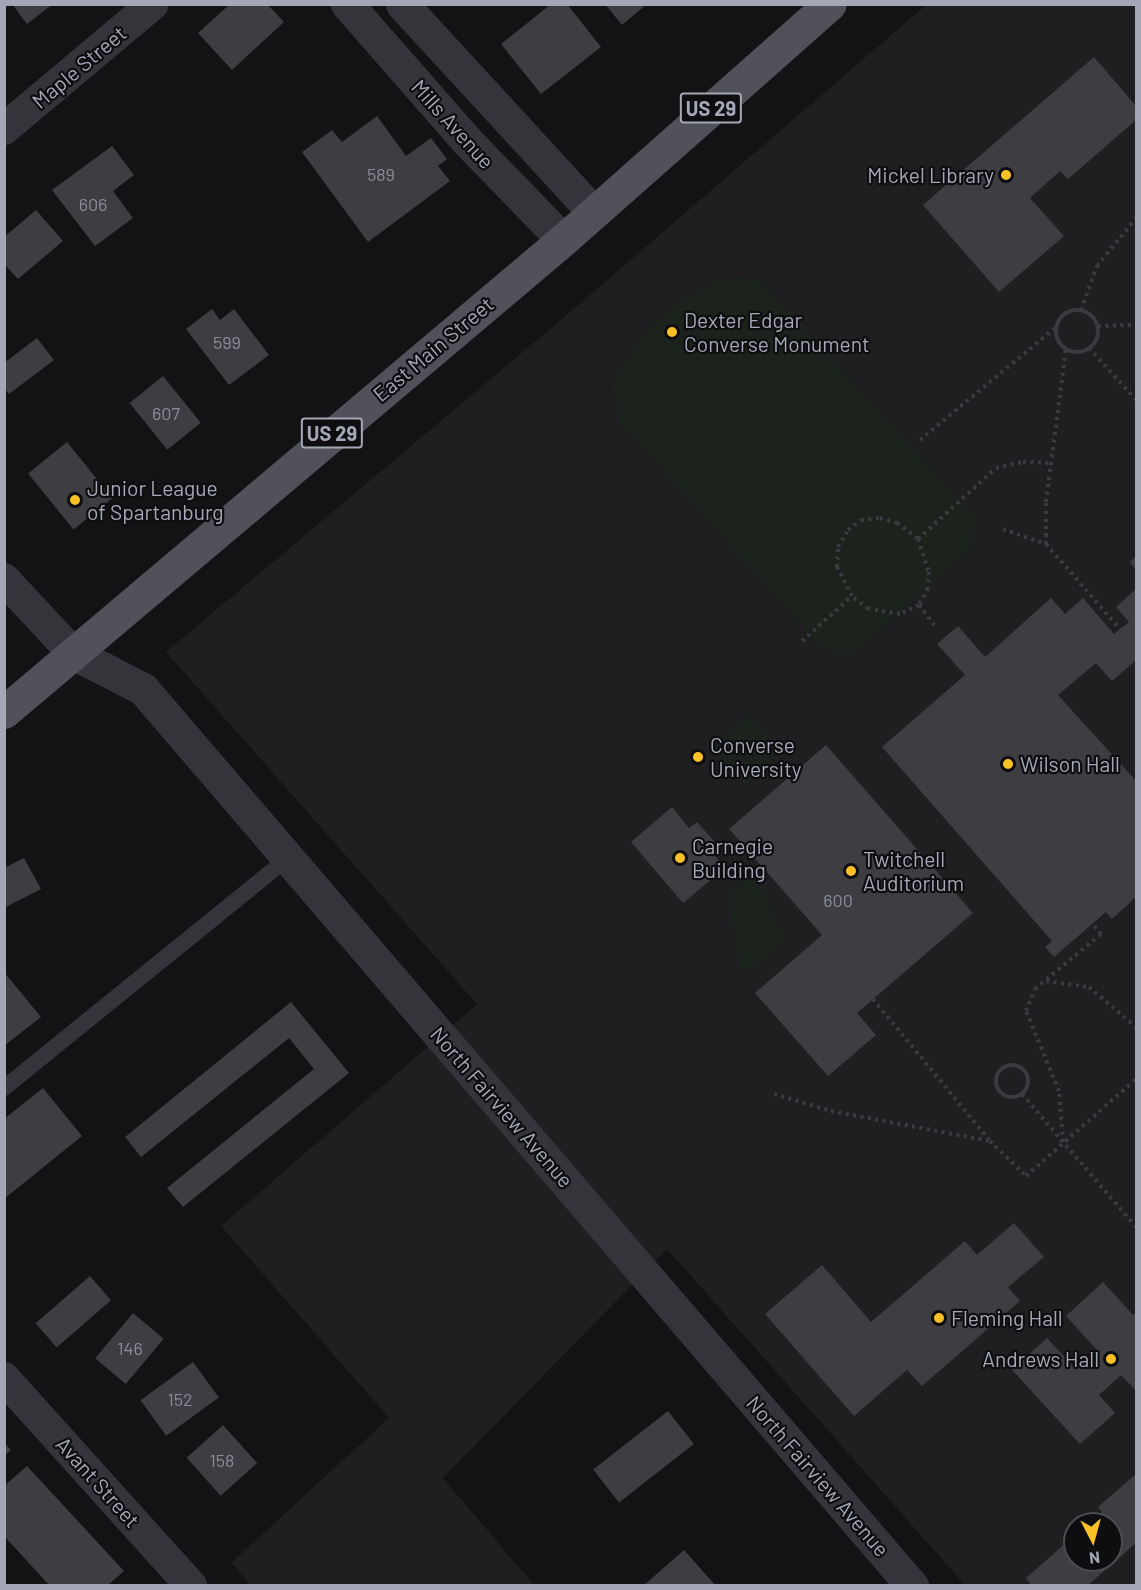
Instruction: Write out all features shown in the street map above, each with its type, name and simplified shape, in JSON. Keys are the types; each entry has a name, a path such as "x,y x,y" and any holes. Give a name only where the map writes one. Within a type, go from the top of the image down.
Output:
{"main road":[{"name":"East Main Street","path":"4,712 563,240 830,4"}],"street":[{"name":"Maple Street","path":"4,129 153,4"},
{"name":"Mills Avenue","path":"347,4 466,140 563,240"},
{"name":"Mills Avenue","path":"402,4 593,212"},
{"path":"4,579 73,653"},
{"name":"North Fairview Avenue","path":"73,653 143,689 912,1586"},
{"name":"Avant Street","path":"4,1378 191,1586"}],"lane":[{"path":"4,1088 288,858"}],"path":[{"path":"1081,310 1097,266 1137,218"},
{"path":"920,440 1056,327 1065,313 1081,310 1089,313 1098,326 1095,342 1089,348 1073,352 1065,348 1056,335 1056,327"},
{"path":"1098,326 1137,325"},
{"path":"1046,544 1051,463 1065,348"},
{"path":"1089,348 1137,400"},
{"path":"918,539 996,468 1023,462 1051,463"},
{"path":"880,518 897,523 918,539 929,572 928,588 919,605 900,614 884,613 868,609 852,596 837,567 838,547 848,530 861,520 880,518"},
{"path":"1003,529 1046,544 1120,629"},
{"path":"802,641 852,596"},
{"path":"919,605 936,626"},
{"path":"1063,1143 1059,1091 1026,1011 1035,989 1101,934 1092,923"},
{"path":"1045,981 1089,987 1137,1027"},
{"path":"873,999 990,1141 1026,1176 1137,1079"},
{"path":"1014,1064 1025,1070 1028,1083 1022,1094 1010,1097 999,1091 996,1079 1002,1068 1014,1064"},
{"path":"774,1094 831,1111 990,1141"},
{"path":"1022,1094 1137,1227"}],"shaded area":[{"name":"Converse University","path":"926,5 1136,5 1136,1585 965,1585 667,1249 443,1478 534,1585 251,1585 231,1563 389,1418 221,1226 477,1004 166,652 562,319"},
{"path":"758,278 975,517 973,547 852,655 822,649 620,422 612,383 643,333 673,307 720,279"},
{"path":"750,715 783,752 746,786 712,749"},
{"path":"750,876 767,895 775,923 788,938 754,968 741,970 727,894"}],"building":[{"path":"12,4 53,4 27,24"},
{"path":"230,4 267,4 284,22 232,70 198,33"},
{"path":"551,4 567,4 601,47 541,94 501,44"},
{"path":"605,4 647,4 622,25"},
{"name":"Mickel Library","path":"1094,57 1136,106 1136,120 1068,179 1060,171 1030,198 1064,236 999,292 923,205"},
{"path":"377,116 406,156 431,138 447,159 438,166 450,181 368,242 302,152 332,130 342,142"},
{"path":"112,146 134,175 113,191 133,218 95,246 52,190"},
{"path":"36,210 63,241 18,279 4,264 4,237"},
{"path":"212,309 220,320 234,309 269,355 229,385 186,329"},
{"path":"37,338 54,360 9,394 4,388 4,363"},
{"path":"163,376 201,423 167,450 130,403"},
{"path":"67,442 112,498 73,529 28,473"},
{"path":"1136,556 1136,570 1130,562"},
{"name":"Wilson Hall","path":"1136,589 1136,660 1112,681 1096,663 1058,695 1136,781 1136,897 1112,919 1106,912 1054,957 1045,947 1052,941 882,747 965,675 937,644 958,626 985,657 1051,598 1065,614 1083,598 1114,634 1129,622 1116,607"},
{"name":"Twitchell Auditorium","path":"826,745 973,913 857,1013 876,1035 828,1076 755,993 822,935 729,829"},
{"name":"Carnegie Building","path":"672,807 689,828 697,822 715,842 708,848 725,868 683,903 631,842"},
{"path":"24,858 41,889 4,908 4,868"},
{"path":"4,972 41,1017 4,1046"},
{"path":"291,1002 349,1073 183,1207 167,1188 314,1069 289,1038 141,1157 125,1137"},
{"path":"43,1088 82,1136 4,1199 4,1119"},
{"name":"Fleming Hall","path":"1014,1223 1044,1257 1008,1287 1020,1301 922,1386 907,1370 854,1416 765,1314 822,1265 871,1322 965,1241 977,1255"},
{"path":"90,1276 111,1300 57,1347 36,1323"},
{"name":"Andrews Hall","path":"1103,1282 1133,1315 1136,1312 1136,1391 1121,1375 1099,1395 1115,1413 1080,1444 1012,1370 1047,1338 1076,1369 1097,1350 1066,1316"},
{"path":"133,1313 164,1339 126,1384 95,1358"},
{"path":"193,1362 219,1398 166,1436 140,1400"},
{"path":"668,1411 694,1444 619,1503 593,1469"},
{"path":"223,1425 257,1463 221,1496 187,1458"},
{"path":"4,1443 11,1450 4,1456"},
{"path":"27,1466 124,1571 107,1586 50,1586 4,1536 4,1486"},
{"path":"1136,1474 1136,1543 1123,1554 1123,1512 1102,1512 1098,1507"},
{"path":"1063,1546 1063,1572 1103,1572 1087,1586 1032,1586 1026,1578"},
{"path":"684,1550 716,1586 643,1586"}],"place":[{"name":"Mickel Library","path":"1006,175"},
{"name":"Dexter Edgar Converse Monument","path":"672,332"},
{"name":"Junior League of Spartanburg","path":"75,500"},
{"name":"Converse University","path":"698,757"},
{"name":"Wilson Hall","path":"1008,764"},
{"name":"Carnegie Building","path":"680,858"},
{"name":"Twitchell Auditorium","path":"851,871"},
{"name":"Fleming Hall","path":"939,1318"},
{"name":"Andrews Hall","path":"1111,1359"}]}
